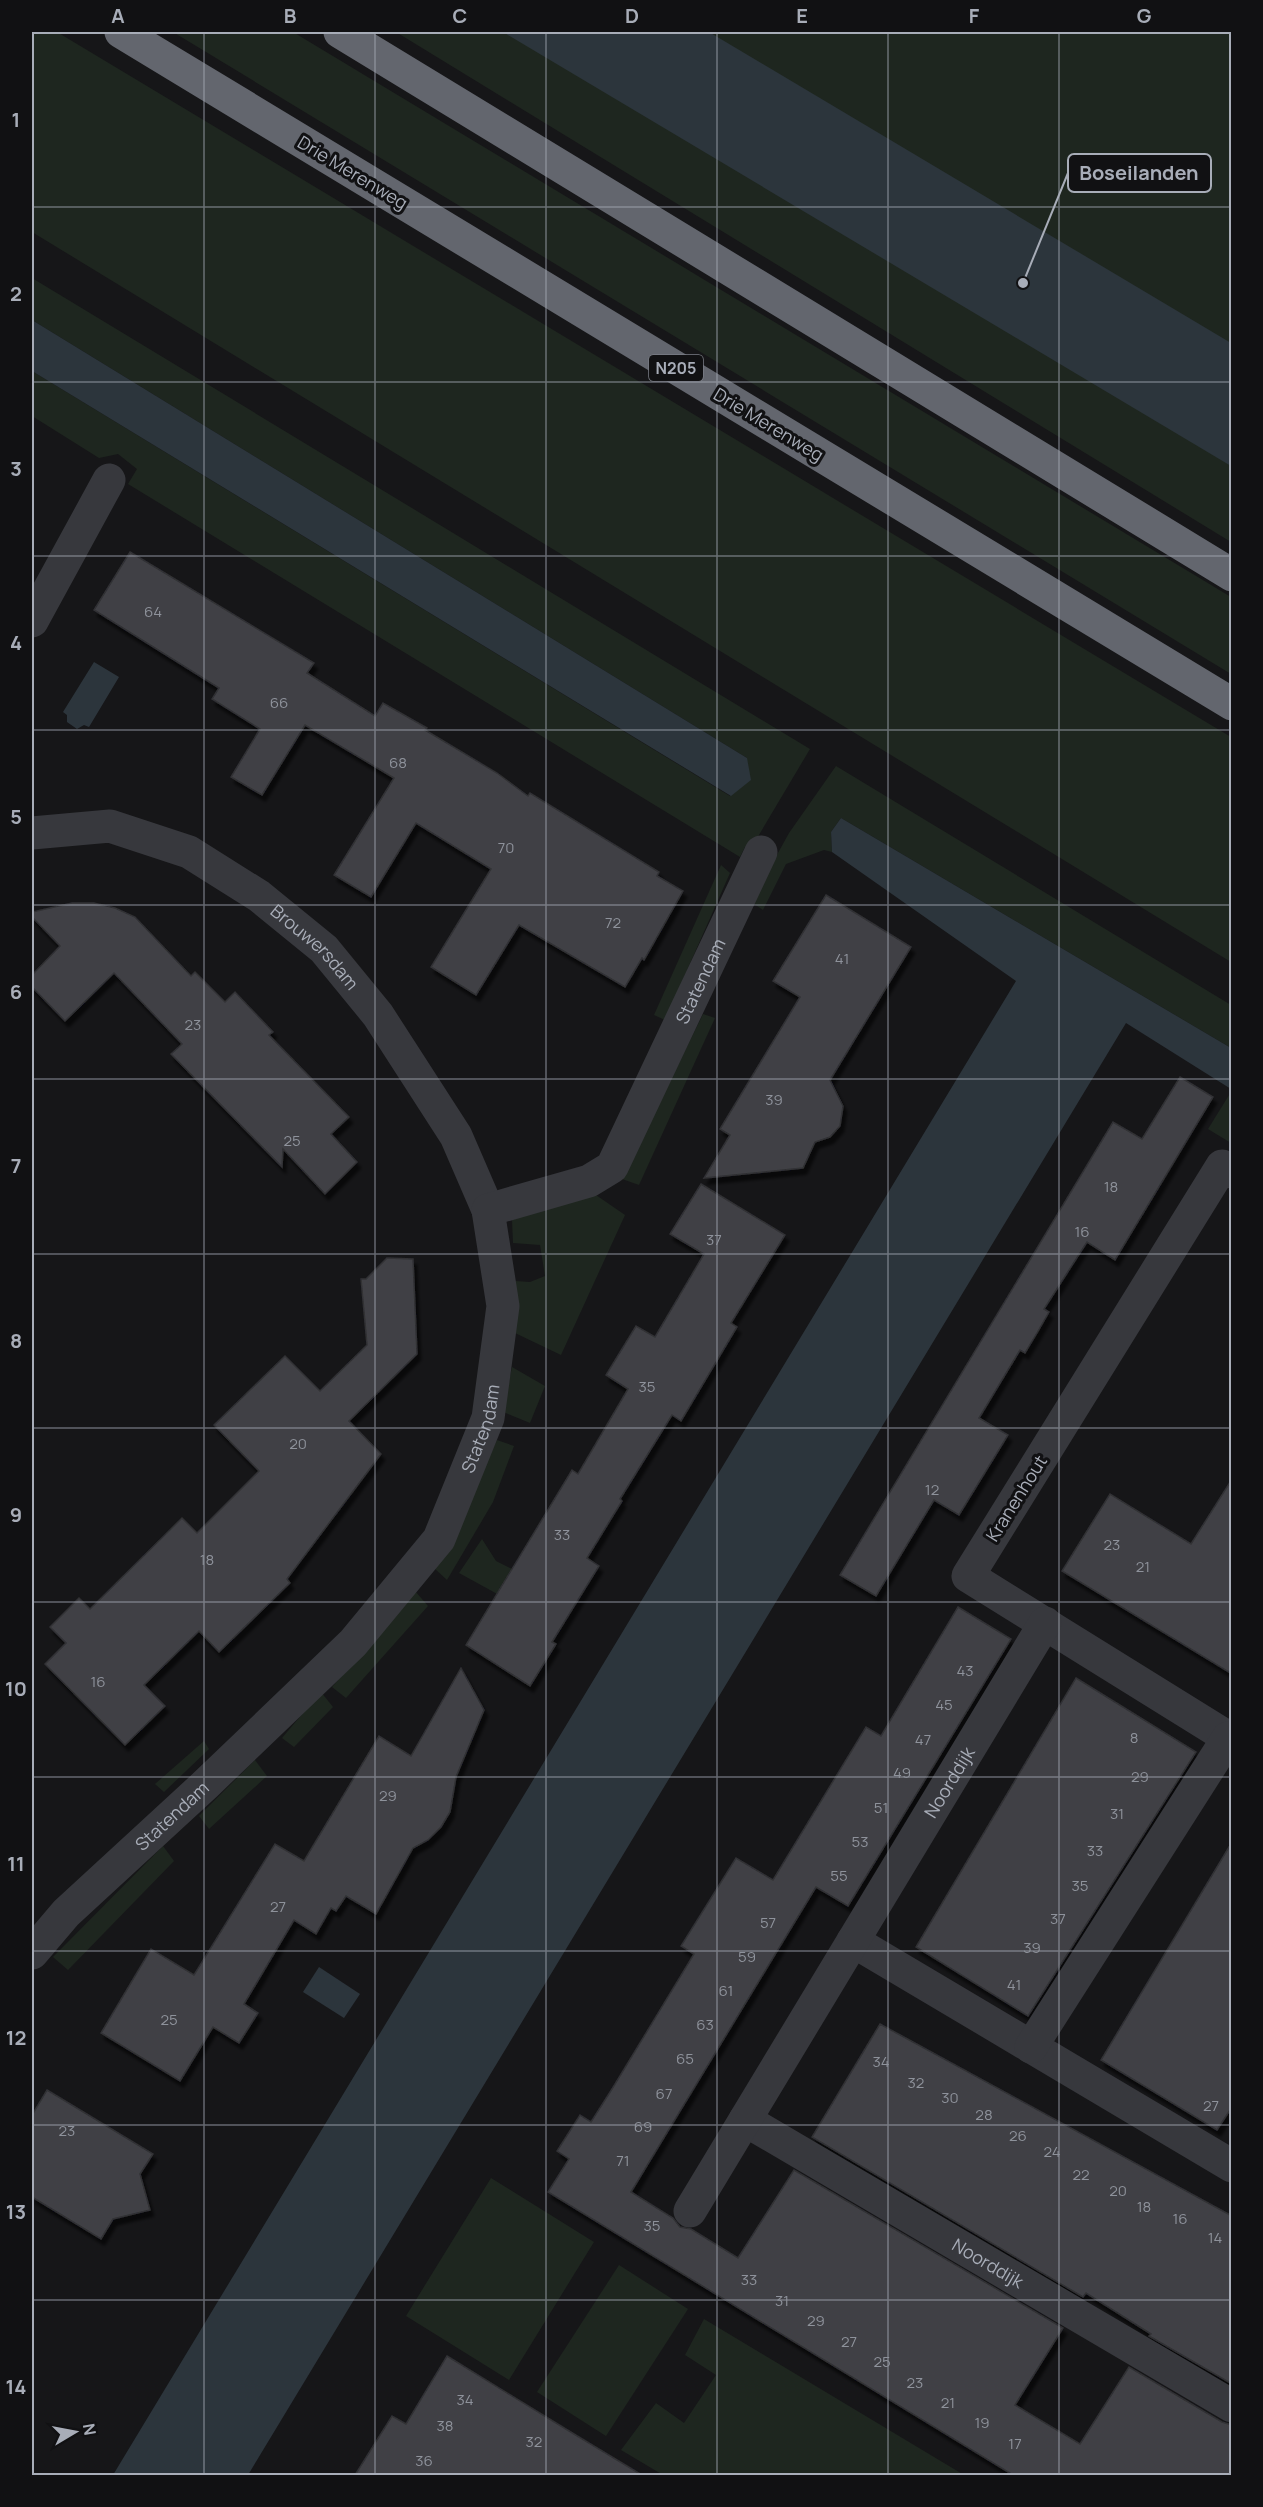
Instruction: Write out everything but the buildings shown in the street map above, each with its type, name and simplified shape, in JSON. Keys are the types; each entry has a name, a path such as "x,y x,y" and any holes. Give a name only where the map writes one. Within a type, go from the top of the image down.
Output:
{"highway":[{"name":"Drie Merenweg","path":"121,32 1232,704"},
{"path":"340,32 1232,575"}],"street":[{"path":"32,621 109,480"},
{"name":"Brouwersdam","path":"32,833 110,826 189,852 259,896 324,949 378,1015 456,1136 488,1210"},
{"name":"Statendam","path":"32,1953 66,1913 206,1784 353,1643 439,1539 488,1418 503,1306 488,1210 589,1180 612,1167 761,852"},
{"name":"Kranenhout","path":"1230,1739 968,1576 1222,1166 1232,1172"},
{"name":"Noorddijk","path":"690,2211 1045,1623"},
{"path":"1031,2047 1230,1739"},
{"path":"853,1941 1031,2047 1228,2156"},
{"name":"Noorddijk","path":"745,2120 1232,2406"}],"shaded area":[{"path":"32,32 57,32 1231,737 1231,962 32,232"},
{"path":"173,32 293,32 1231,597 1231,674"},
{"path":"396,32 1231,32 1231,542"},
{"path":"503,32 709,32 1231,343 1231,466"},
{"path":"32,278 810,749 750,850 745,847 740,857 128,484 137,469 118,454 99,458 32,416 32,371 730,796 747,758 32,320"},
{"path":"32,320 747,758 751,780 731,796 32,371"},
{"path":"94,662 119,677 89,727 84,725 77,729 67,722 67,715 63,712"},
{"path":"836,766 1231,1005 1231,1048 841,818 831,832 832,852 824,850 786,864 763,910 751,902 789,833"},
{"path":"841,818 1231,1048 1231,1089 1126,1023 248,2475 113,2475 1016,981 832,852 831,832"},
{"path":"721,865 730,873 665,1020 654,1015"},
{"path":"703,1014 715,1018 639,1185 622,1179"},
{"path":"1231,1092 1231,1143 1208,1129"},
{"path":"593,1193 625,1215 561,1355 515,1333 515,1281 530,1282 545,1276 540,1245 513,1243 512,1220"},
{"path":"512,1367 545,1386 530,1423 503,1412"},
{"path":"497,1440 514,1446 493,1502 447,1580 434,1568"},
{"path":"482,1539 496,1561 575,1600 561,1629 459,1573"},
{"path":"415,1591 428,1606 346,1698 332,1687"},
{"path":"321,1692 333,1707 294,1747 282,1738"},
{"path":"204,1741 209,1749 164,1792 155,1784"},
{"path":"255,1760 267,1776 209,1829 199,1816"},
{"path":"163,1846 174,1861 68,1970 53,1957"},
{"path":"319,1967 360,1994 344,2018 303,1992"},
{"path":"491,2178 594,2242 509,2380 406,2316"},
{"path":"619,2265 688,2309 606,2436 537,2392"},
{"path":"704,2319 964,2475 663,2475 621,2450 656,2403 684,2423 716,2375 685,2355"}],"place":[{"name":"Boseilanden","path":"1023,283"}]}
